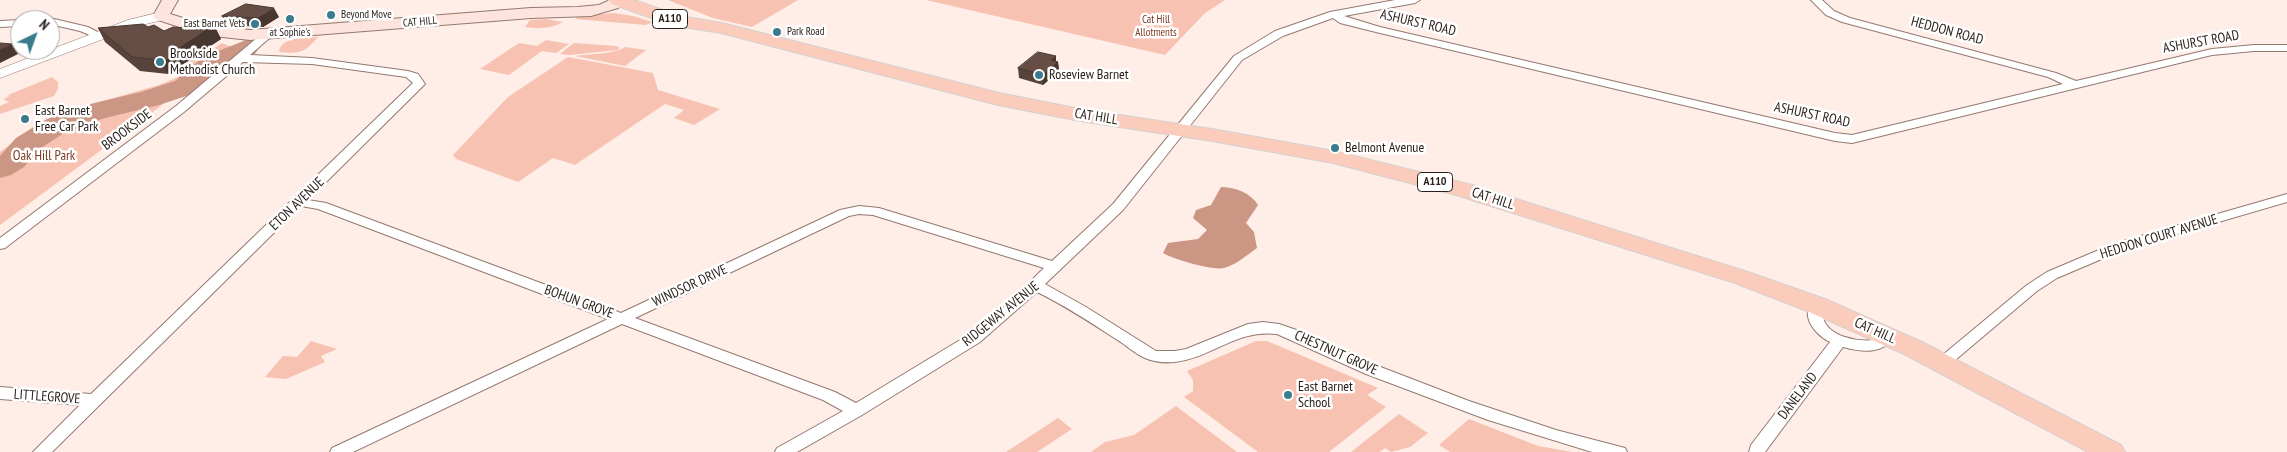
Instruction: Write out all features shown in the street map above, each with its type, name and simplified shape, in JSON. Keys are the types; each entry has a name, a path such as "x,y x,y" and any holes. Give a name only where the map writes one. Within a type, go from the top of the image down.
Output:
{"main road":[{"path":"161,16 170,0"},
{"name":"CAT HILL","path":"531,13 572,7 595,0"},
{"name":"CAT HILL","path":"651,0 722,28"},
{"name":"CAT HILL","path":"161,16 204,30 263,38 369,26 591,10 620,1 677,21 722,28 989,97 1080,115 1181,130 1334,157 1464,190 1743,278 1816,305 1942,362 2111,452"}],"street":[{"path":"1181,130 1238,58 1250,48 1279,32 1334,14 1415,0"},
{"name":"HEDDON ROAD","path":"1816,0 1830,13 1846,20 2052,75 2074,85"},
{"name":"ASHURST ROAD","path":"1334,14 1344,21 1380,30 1852,139 2212,52 2254,48 2287,48"},
{"path":"0,74 133,23 161,16"},
{"path":"60,23 84,29 99,36"},
{"name":"BROOKSIDE","path":"0,245 180,109 263,38"},
{"name":"ETON AVENUE","path":"41,452 419,84 418,80 408,74 320,62 244,55"},
{"name":"RIDGEWAY AVENUE","path":"784,452 856,411 975,338 1036,286 1118,207 1181,130"},
{"name":"HEDDON COURT AVENUE","path":"1942,362 2032,288 2052,275 2118,247 2287,198"},
{"name":"BOHUN GROVE","path":"299,202 321,206 830,396 856,411"},
{"name":"WINDSOR DRIVE","path":"338,452 830,219 859,210 874,211 1055,267"},
{"name":"CHESTNUT GROVE","path":"1036,286 1055,295 1158,357 1187,354 1244,330 1268,326 1310,340 1367,368 1523,427 1619,452"},
{"path":"1816,305 1815,316 1818,323 1824,330 1840,340 1852,344 1876,345 1882,343 1887,336"},
{"name":"DANELAND","path":"1753,451 1840,340"},
{"name":"LITTLEGROVE","path":"0,393 94,400"}],"green space":[{"path":"668,0 798,0 752,27 713,18"},
{"name":"Cat Hill Allotments","path":"926,0 1225,0 1205,13 1165,55"},
{"path":"614,13 652,22 646,25 575,19 580,16"},
{"path":"546,19 563,22 544,28 525,27 530,20"},
{"path":"318,37 301,51 292,53 279,52 284,43 289,40"},
{"path":"546,40 569,44 556,53 542,51 509,75 480,69 519,43 537,46"},
{"name":"Oak Hill Park","path":"222,43 229,46 232,51 227,57 0,225 0,152 37,124 96,103 159,85 178,77 174,72 194,57 203,55"},
{"path":"574,43 616,46 620,48 617,50 569,55 560,54"},
{"path":"625,47 646,50 625,66 575,56 609,52"},
{"path":"568,57 653,73 658,90 720,109 694,125 674,118 684,110 665,104 575,165 553,158 518,182 456,159 453,155 508,97"},
{"path":"52,77 58,82 58,89 54,96 0,114 0,106 9,102 3,99 10,96 8,95"},
{"path":"311,341 337,349 321,356 325,362 286,379 265,377 283,356 297,357"},
{"path":"1256,341 1267,341 1378,388 1367,395 1386,407 1329,452 1258,452 1184,397 1193,391 1193,380 1187,371"},
{"path":"1176,406 1237,452 1091,452 1105,442 1134,435"},
{"path":"1399,414 1428,433 1410,447 1391,452 1385,448 1380,452 1351,452"},
{"path":"1058,418 1072,429 1037,452 1006,452"},
{"path":"1469,419 1538,446 1572,452 1450,452 1439,445"}],"shaded area":[{"path":"1221,187 1232,188 1242,192 1251,197 1258,205 1246,223 1254,232 1257,248 1233,265 1224,268 1211,268 1193,264 1163,253 1168,243 1198,239 1207,230 1193,218 1196,210 1211,205"}],"building":[{"path":"246,4 274,8 258,18 222,16"},
{"path":"196,23 214,25 172,53 172,59 161,60 132,57 98,28 143,24 148,27 154,25 164,31 173,27 186,28"},
{"path":"0,43 10,44 10,45 0,50"},
{"path":"1038,52 1056,56 1051,60 1058,62 1043,75 1018,68"}],"waterway":[{"path":"0,169 13,161 27,144 57,125 96,111 149,99 185,87 213,63 246,48"}],"place":[{"name":"Beyond Move","path":"331,15"},
{"name":"at Sophie's","path":"290,19"},
{"name":"East Barnet Vets","path":"255,24"},
{"name":"Park Road","path":"777,32"},
{"name":"Brookside Methodist Church","path":"160,62"},
{"name":"Roseview Barnet","path":"1039,75"},
{"name":"East Barnet Free Car Park","path":"25,119"},
{"name":"Belmont Avenue","path":"1335,148"},
{"name":"East Barnet School","path":"1288,395"}]}
